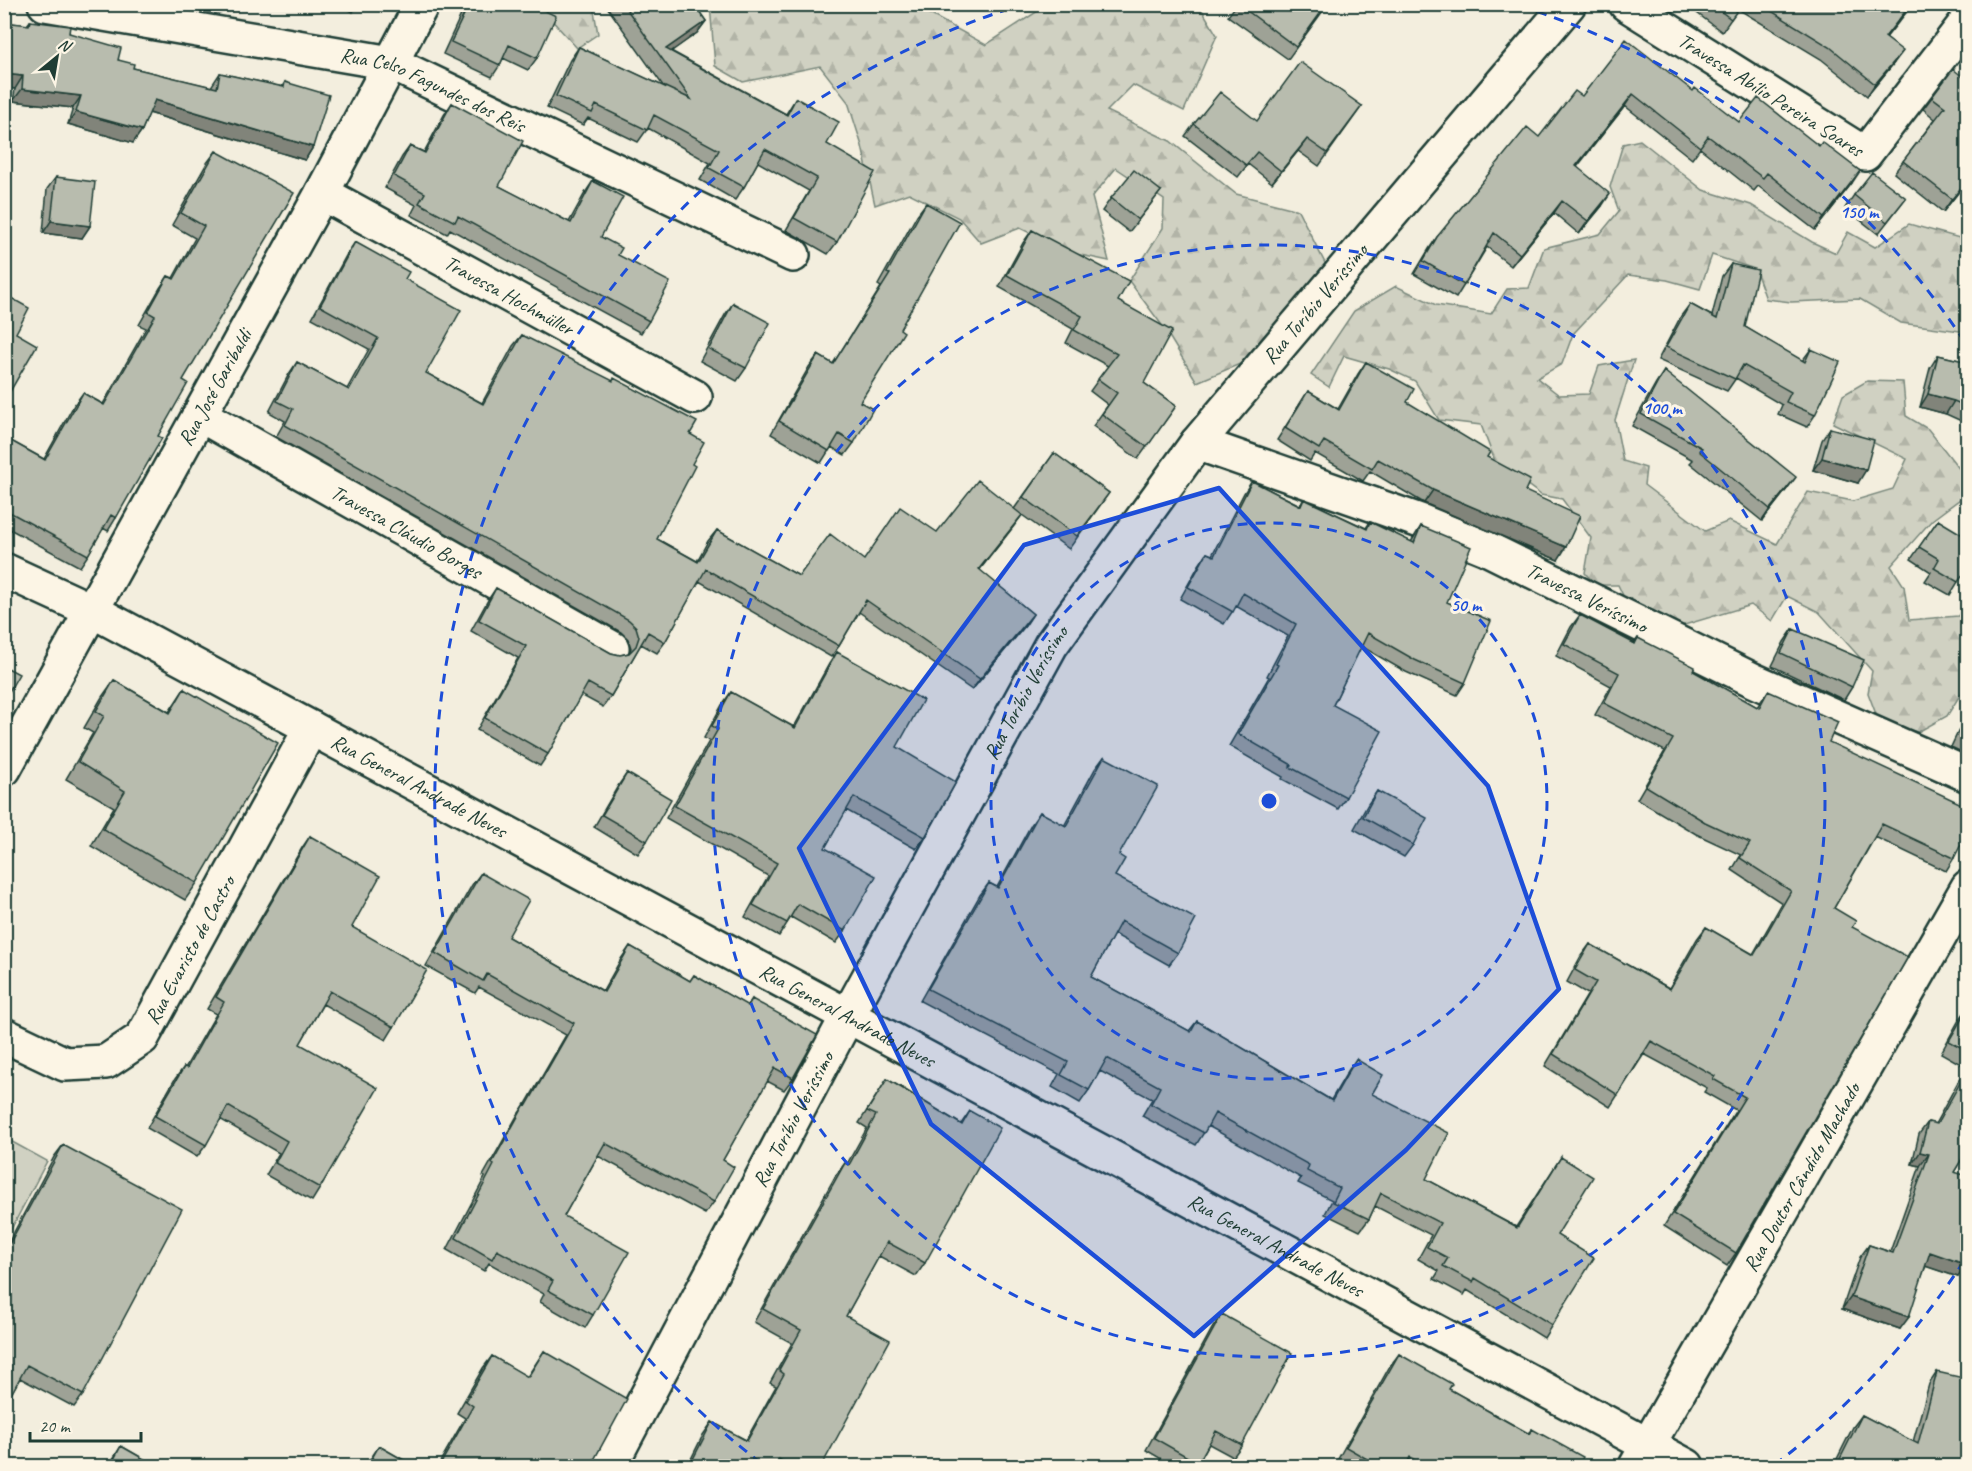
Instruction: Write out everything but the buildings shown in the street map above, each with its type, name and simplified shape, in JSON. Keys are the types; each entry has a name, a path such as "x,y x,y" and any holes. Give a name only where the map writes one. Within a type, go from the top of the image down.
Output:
{"street":[{"name":"Rua Celso Fagundes dos Reis","path":"45,4 391,63 793,255"},
{"name":"Rua José Garibaldi","path":"4,769 322,193 422,4"},
{"name":"Travessa Abílio Pereira Soares","path":"1626,4 1865,154 1968,20"},
{"name":"Rua Toríbio Veríssimo","path":"610,1467 847,1017 1051,645 1197,443 1567,5"},
{"name":"Travessa Hochmüller","path":"322,193 695,397"},
{"name":"Travessa Cláudio Borges","path":"200,415 612,648"},
{"name":"Travessa Veríssimo","path":"1197,443 1420,521 1486,548 1753,680 1968,776"},
{"name":"Rua General Andrade Neves","path":"4,570 93,611 847,1017 1641,1456 1687,1467"},
{"name":"Rua Evaristo de Castro","path":"4,1035 65,1064 106,1062 142,1038 311,728"},
{"name":"Rua Doutor Cândido Machado","path":"1641,1456 1968,886"}],"highlighted area":[{"path":"1219,488 1488,786 1559,989 1406,1150 1194,1336 931,1124 799,848 1024,545"}],"green space":[{"path":"538,5 593,5 598,34 577,48"},
{"path":"710,5 913,5 986,45 1047,5 1199,5 1217,35 1184,111 1133,85 1107,111 1170,141 1236,194 1298,210 1328,269 1252,359 1197,382 1164,328 1129,281 1163,228 1164,200 1116,168 1092,197 1109,261 1071,253 1020,228 981,243 959,218 909,193 875,205 862,146 848,102 820,66 743,82 715,66"},
{"path":"1640,140 1703,190 1751,205 1812,242 1836,253 1848,232 1875,247 1909,224 1967,240 1967,332 1901,323 1860,299 1791,302 1766,299 1755,269 1712,255 1700,289 1667,280 1628,275 1573,334 1562,364 1537,378 1559,395 1589,394 1599,366 1634,360 1615,420 1623,461 1646,468 1644,485 1705,531 1729,521 1777,544 1808,492 1853,501 1893,489 1907,459 1833,423 1843,395 1867,381 1903,382 1906,416 1928,429 1961,471 1960,499 1932,520 1891,566 1904,586 1909,620 1958,616 1967,602 1967,684 1947,716 1918,732 1879,722 1868,693 1872,671 1819,612 1787,596 1772,621 1751,605 1681,626 1628,606 1618,585 1596,585 1585,573 1591,538 1562,499 1541,495 1495,461 1481,425 1439,420 1415,381 1389,369 1344,356 1329,387 1311,375 1354,311 1396,286 1436,305 1491,314 1507,289 1529,288 1544,248 1600,234 1619,211 1610,187 1623,144"},
{"path":"5,1138 47,1161 5,1241"}]}
